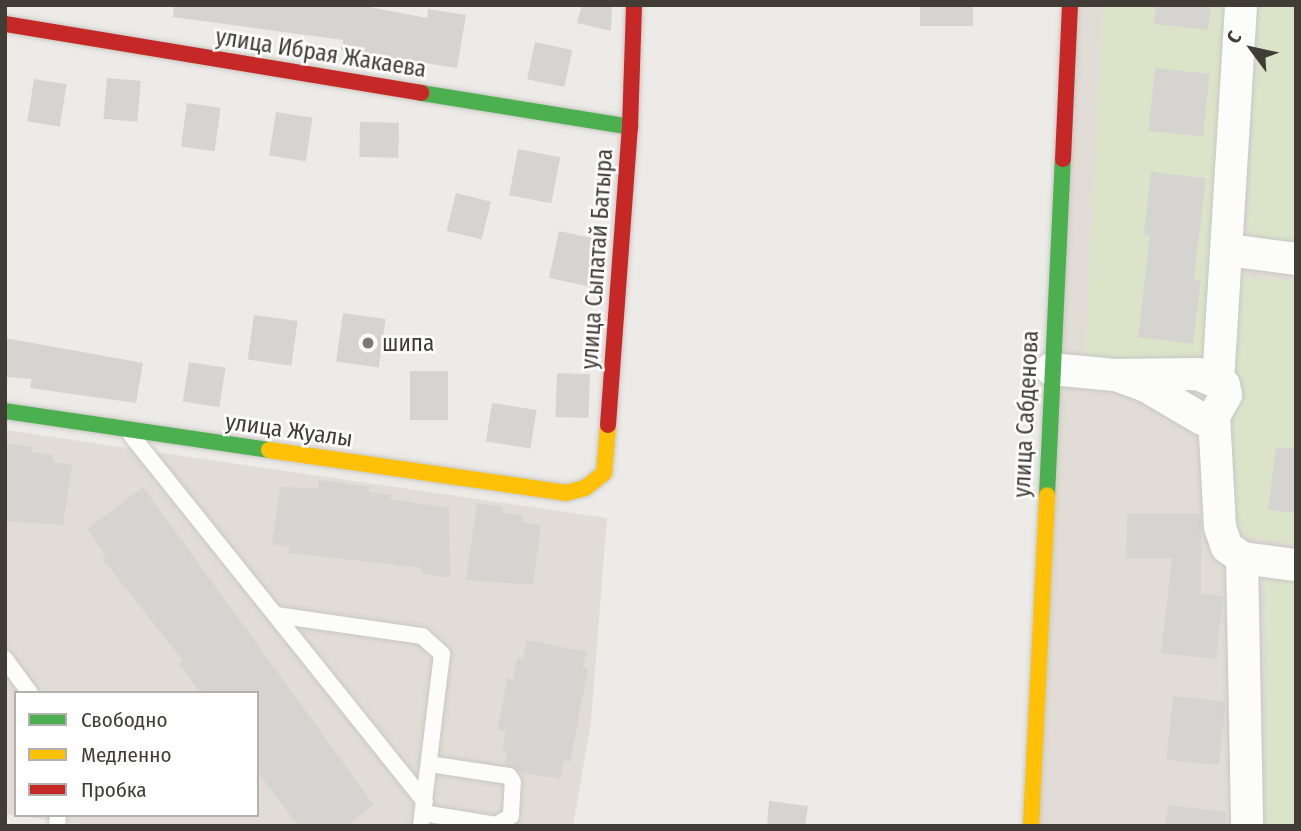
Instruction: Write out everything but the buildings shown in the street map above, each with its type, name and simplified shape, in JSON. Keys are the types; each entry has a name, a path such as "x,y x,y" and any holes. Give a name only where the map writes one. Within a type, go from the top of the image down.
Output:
{"street":[{"name":"улица Сыпатай Батыра","path":"566,493 585,488 604,473 630,127 634,5"},
{"name":"улица Сабденова","path":"1031,826 1070,5"},
{"path":"1241,5 1218,382 1226,395 1214,416 1220,527 1227,547 1242,558 1296,565"},
{"name":"улица Ибрая Жакаева","path":"5,24 630,127"},
{"path":"1228,250 1296,259"},
{"path":"1051,369 1115,375 1170,372 1218,382"},
{"path":"1115,375 1146,386 1190,415 1214,416"},
{"name":"улица Жуалы","path":"5,411 566,493"},
{"path":"1242,558 1247,826"}],"lane":[{"path":"127,430 276,615 423,814 496,825 511,816 513,782 509,776 430,764"},
{"path":"276,615 422,636 442,654 423,814"},
{"path":"5,659 29,691"}],"shaded area":[{"path":"1074,5 1296,5 1296,826 1037,826"},
{"path":"5,430 607,518 591,721 573,826 94,826 27,817 259,817 259,691 14,691 14,815 5,814"}],"green space":[{"path":"1103,5 1225,5 1207,348 1204,360 1196,364 1085,358"},
{"path":"1257,5 1296,5 1296,243 1255,238 1248,228"},
{"path":"1245,277 1296,281 1296,545 1242,535 1231,519 1239,288"},
{"path":"1278,577 1296,579 1296,826 1267,826 1266,590 1268,580"}],"traffic: fast":[{"path":"421,93 630,127"},
{"path":"1047,495 1063,159"},
{"path":"5,411 269,450"}],"traffic: slow":[{"path":"269,450 566,493 585,488 604,473 608,425"},
{"path":"1031,826 1047,495"}],"traffic: jam":[{"path":"608,425 630,127 634,5"},
{"path":"1063,159 1070,5"},
{"path":"5,24 421,93"}],"place":[{"name":"шипа","path":"368,343"}]}
